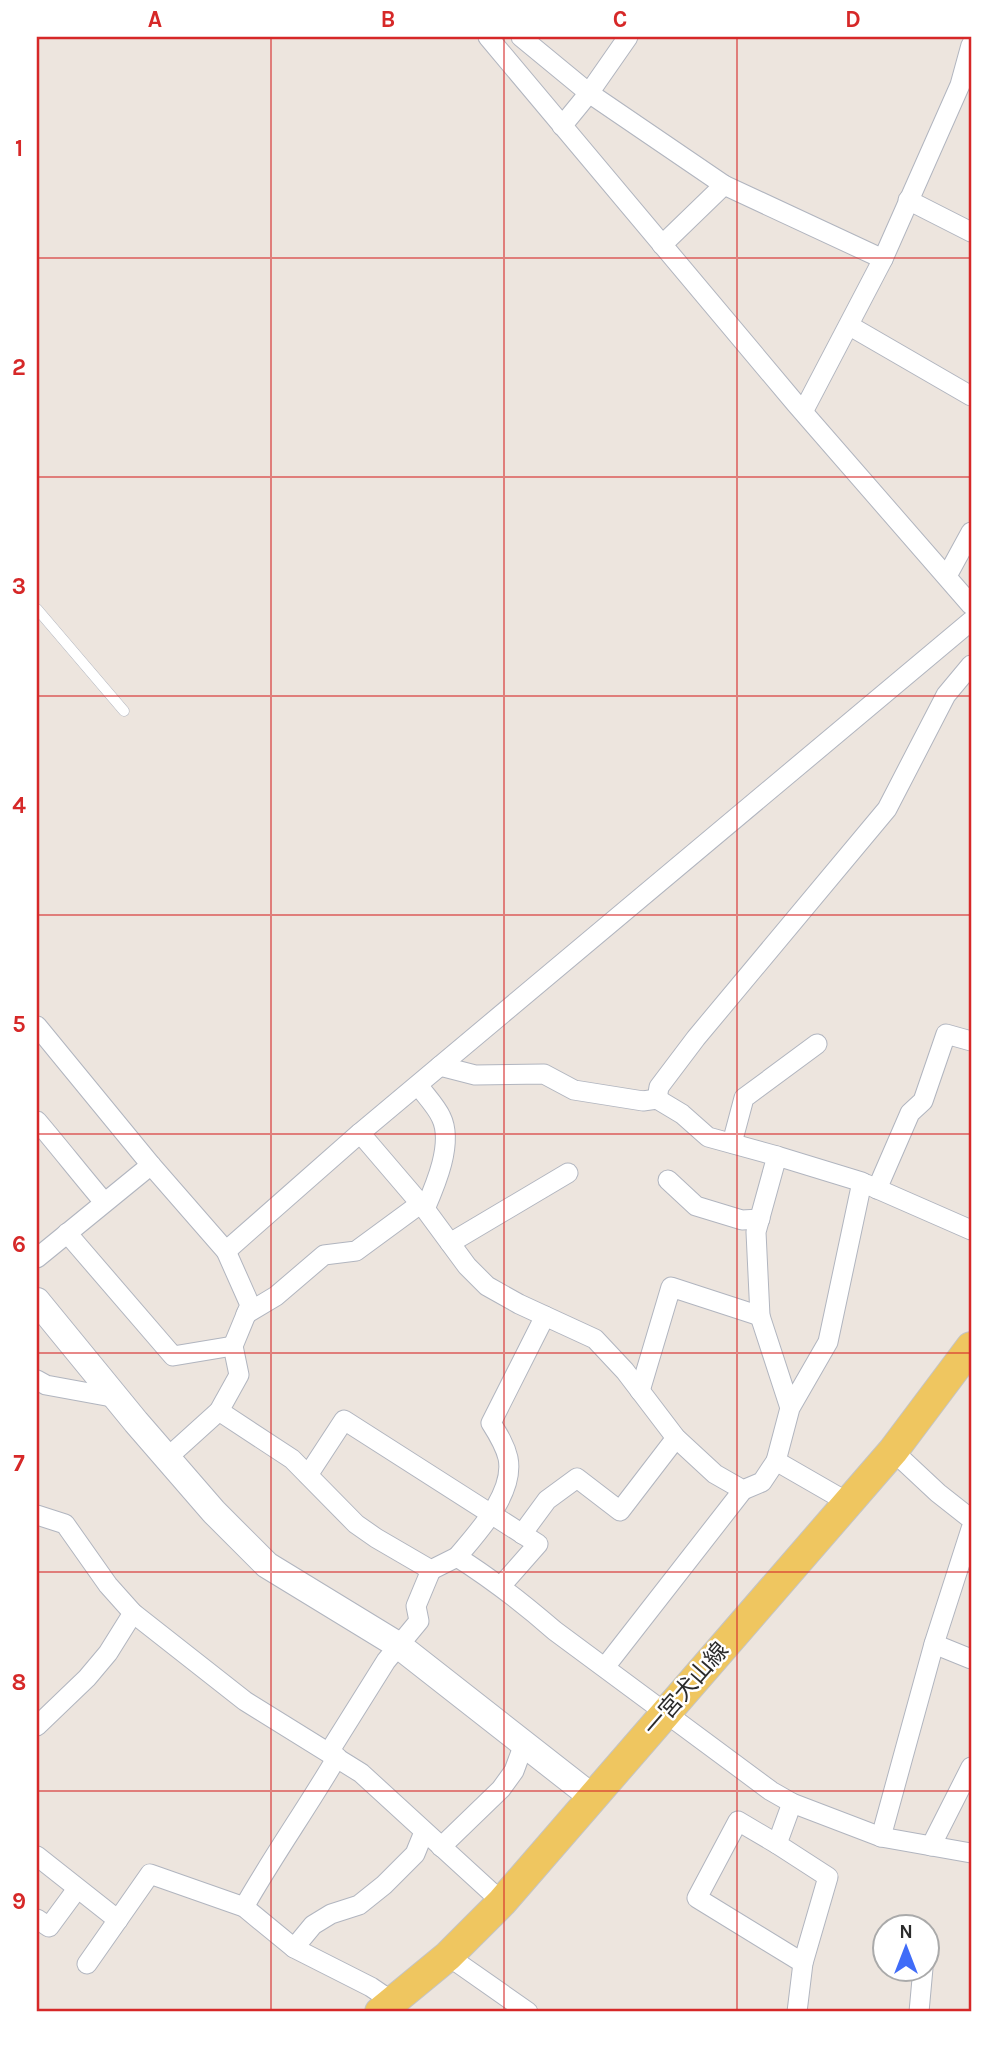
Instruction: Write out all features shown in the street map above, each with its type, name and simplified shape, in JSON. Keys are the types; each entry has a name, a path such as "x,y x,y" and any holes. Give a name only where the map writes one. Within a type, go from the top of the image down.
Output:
{"main road":[{"name":"一宮犬山線","path":"386,2007 448,1956 502,1902 893,1451 971,1347"}],"street":[{"path":"488,37 662,245 971,605"},
{"path":"521,37 589,93 724,186 883,259"},
{"path":"562,125 589,93 628,37"},
{"path":"804,410 883,259 968,70 971,45"},
{"path":"662,245 724,186"},
{"path":"908,200 971,232"},
{"path":"849,326 971,396"},
{"path":"947,576 971,532"},
{"path":"226,1251 360,1133 971,621"},
{"path":"657,1100 659,1087 696,1038 887,809 946,695 971,665"},
{"path":"37,1026 151,1166 226,1251 250,1305 233,1346 239,1375 219,1411 167,1458"},
{"path":"605,1667 743,1490 762,1482 776,1461 790,1408 828,1342 869,1186 910,1112 923,1101 946,1034 971,1041"},
{"path":"732,1143 744,1098 817,1044"},
{"path":"440,1066 475,1075 544,1074 574,1090 643,1101 657,1100 682,1114 708,1137 869,1186 971,1230"},
{"path":"246,1314 276,1296 324,1255 356,1251 422,1207 439,1177 444,1127 441,1117 418,1085"},
{"path":"37,1121 104,1202"},
{"path":"360,1133 467,1266 487,1286 595,1339 676,1438 715,1474 743,1490"},
{"path":"777,1156 757,1232 760,1317 790,1408"},
{"path":"37,1258 151,1166"},
{"path":"450,1243 568,1173"},
{"path":"668,1180 696,1206 742,1220 760,1219"},
{"path":"67,1233 173,1356 233,1346"},
{"path":"640,1391 671,1287 760,1317"},
{"path":"37,1301 214,1512 267,1565 398,1645 593,1797"},
{"path":"244,1908 272,1858 307,1807 333,1755 398,1645 419,1621 416,1606 432,1570 457,1557 493,1515 509,1474 508,1458 502,1441 491,1423 545,1316"},
{"path":"37,1380 46,1385 117,1398"},
{"path":"219,1411 292,1459 356,1524 432,1570"},
{"path":"308,1475 344,1420 538,1544 500,1586"},
{"path":"522,1534 547,1500 577,1478 620,1511 676,1438"},
{"path":"893,1451 971,1519"},
{"path":"776,1461 849,1503"},
{"path":"37,1515 65,1524 108,1585 133,1613 245,1701 361,1773 502,1902"},
{"path":"881,1837 934,1644 971,1529"},
{"path":"457,1557 500,1586 555,1631 761,1784 793,1803 881,1837 971,1853"},
{"path":"38,1724 108,1653 133,1613"},
{"path":"934,1644 971,1659"},
{"path":"441,1847 501,1789 514,1771 524,1744"},
{"path":"930,1846 971,1767"},
{"path":"777,1844 793,1803"},
{"path":"797,2012 803,1963 828,1877 738,1821 697,1898 803,1963"},
{"path":"294,1948 313,1926 331,1914 359,1905 384,1885 415,1854 424,1832"},
{"path":"37,1856 118,1920"},
{"path":"87,1965 150,1874 244,1908 294,1948 378,1991 386,2007"},
{"path":"37,1919 49,1927 77,1889"},
{"path":"448,1956 528,2012"},
{"path":"919,2012 922,1982"}],"lane":[{"path":"37,609 124,711"}]}
